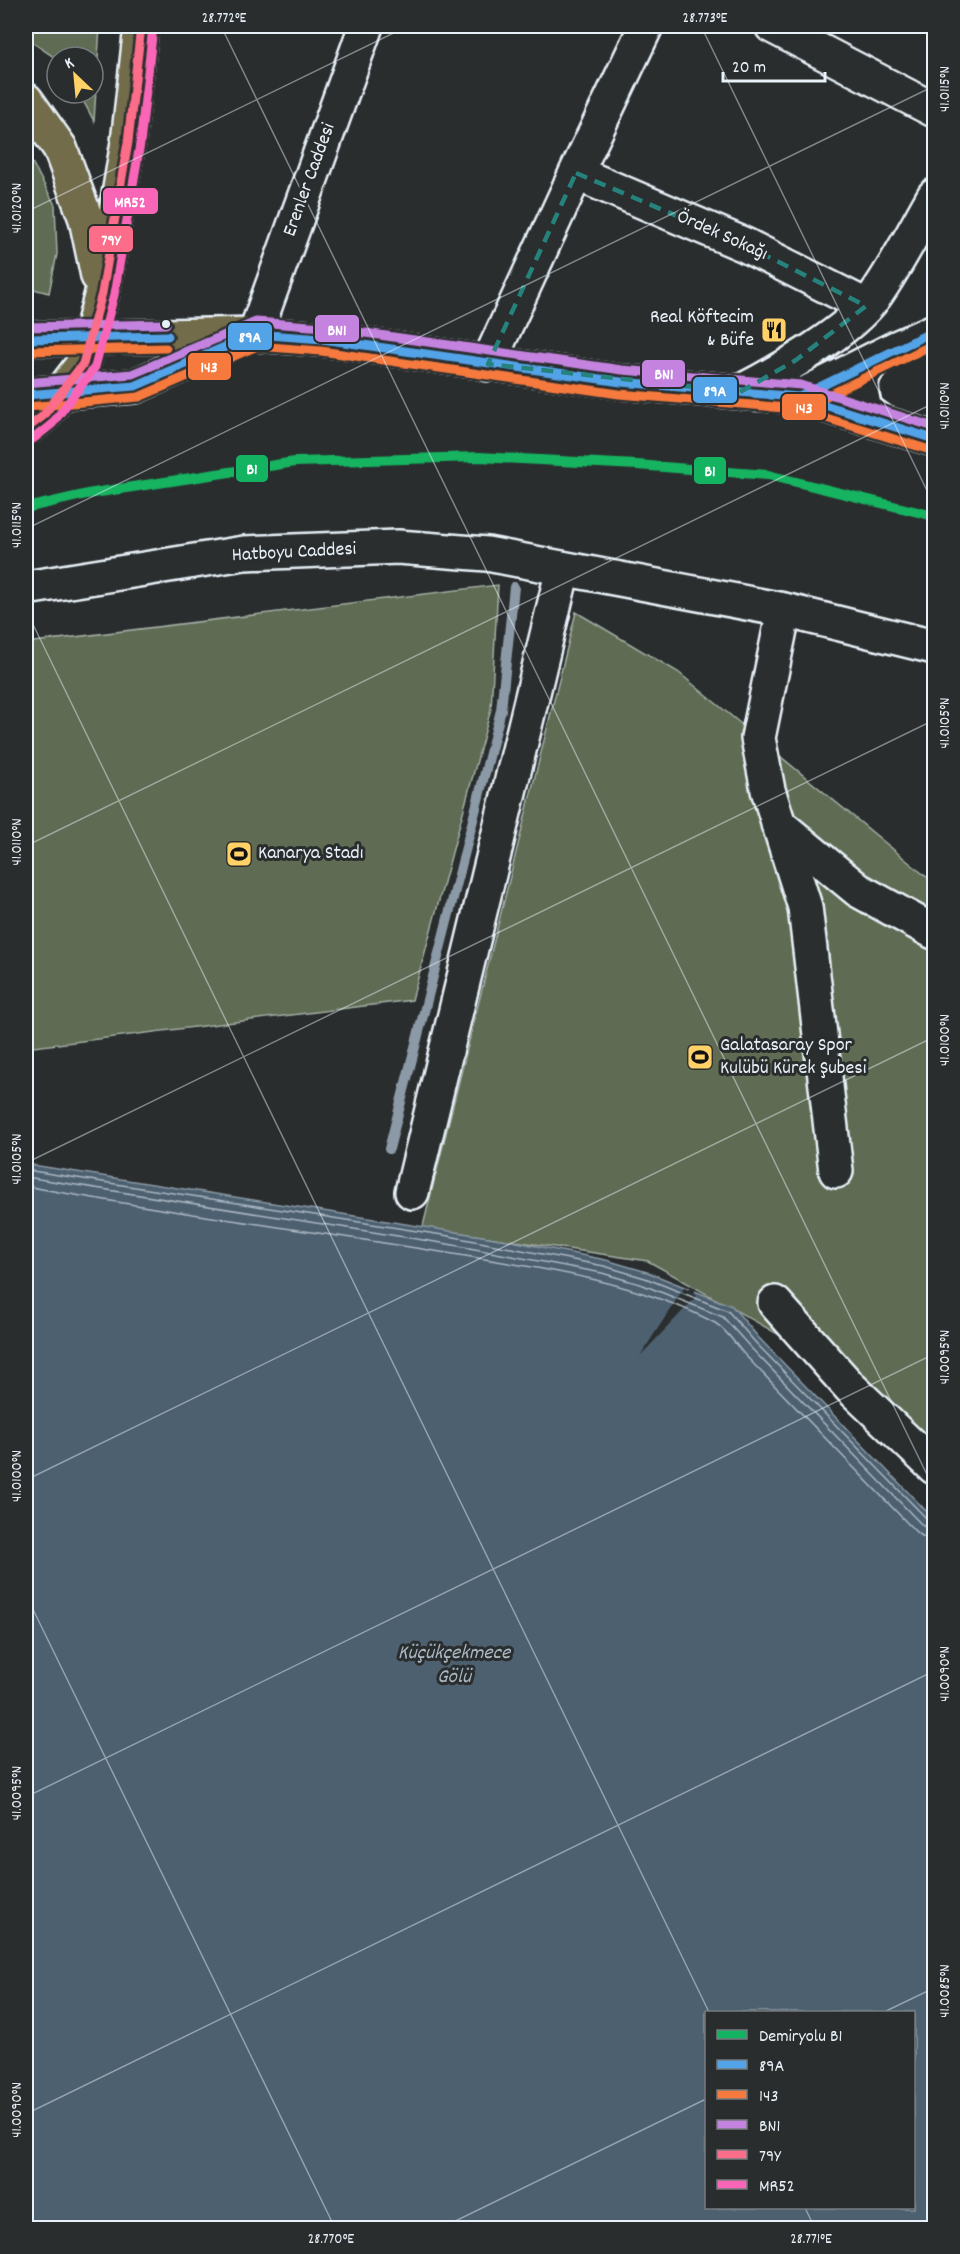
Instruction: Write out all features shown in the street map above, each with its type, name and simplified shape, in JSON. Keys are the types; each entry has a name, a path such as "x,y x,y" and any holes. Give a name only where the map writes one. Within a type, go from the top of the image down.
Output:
{"main road":[{"path":"26,429 44,416 83,364 102,292 128,142 141,26"},
{"path":"26,100 60,148 86,219 102,292"},
{"path":"26,395 135,386 255,334"},
{"path":"27,337 255,334 322,339 621,382 799,397 934,439"}],"street":[{"name":"Erenler Caddesi","path":"255,334 366,26"},
{"path":"489,364 646,26"},
{"path":"772,26 934,110"},
{"name":"Ördek Sokağı","path":"576,173 745,245 866,306"},
{"path":"740,392 796,360 850,321 874,298 934,196"},
{"path":"799,397 934,331"},
{"path":"878,357 867,366 859,387 865,410 882,422"},
{"name":"Hatboyu Caddesi","path":"26,588 244,553 398,548 487,554 784,610 934,647"},
{"path":"412,1192 563,569"},
{"path":"784,610 758,738 768,790 805,907 836,1171"},
{"path":"778,824 858,890 934,932"},
{"path":"775,1304 850,1387 934,1467"}],"highlighted area":[{"path":"576,173 745,245 866,306 796,360 740,392 488,364"}],"green space":[{"path":"26,26 100,26 99,45 45,45 45,51 26,38"},
{"path":"85,105 95,105 94,121"},
{"path":"26,151 55,205 57,254 49,293 26,287"},
{"name":"Kanarya Stadı","path":"498,585 491,709 412,1000 26,1048 26,643"},
{"name":"Galatasaray Spor Kulübü Kürek Şubesi","path":"576,612 678,672 934,883 934,1489 838,1398 783,1337 648,1261 461,1233 422,1230"}],"water":[{"name":"Küçükçekmece Gölü","path":"26,1164 507,1240 606,1260 647,1272 732,1306 759,1338 934,1519 934,2228 26,2228"}],"pier":[{"path":"691,1285 696,1288 693,1293 697,1296 640,1356 684,1288 688,1290"}],"waterway":[{"path":"389,1149 501,710 514,587"}],"rail line":[{"name":"B1","path":"26,508 87,494 295,462 479,457 637,465 768,475 934,516"}],"transit line":[{"name":"79Y","path":"26,429 43,416 83,364 102,293 128,142 141,26"},
{"name":"MR52","path":"33,439 52,424 95,367 114,295 140,144 153,27"},
{"name":"BN1","path":"26,383 132,374 256,322 324,327 622,370 801,385 934,427"},
{"name":"BN1","path":"26,327 166,324"},
{"name":"89A","path":"26,395 135,386 255,334 322,339 621,382 799,397 934,331"},
{"name":"89A","path":"26,335 30,339 168,336"},
{"name":"143","path":"27,407 139,397 257,346 321,351 619,394 800,409 934,344"},
{"name":"143","path":"26,351 166,348"},
{"name":"89A","path":"770,395 799,397 934,439"},
{"name":"143","path":"771,407 797,409 930,450"}],"place":[{"name":"Real Köftecim & Büfe","path":"774,330"},
{"name":"Kanarya Stadı","path":"239,854"},
{"name":"Galatasaray Spor Kulübü Kürek Şubesi","path":"700,1057"}]}
